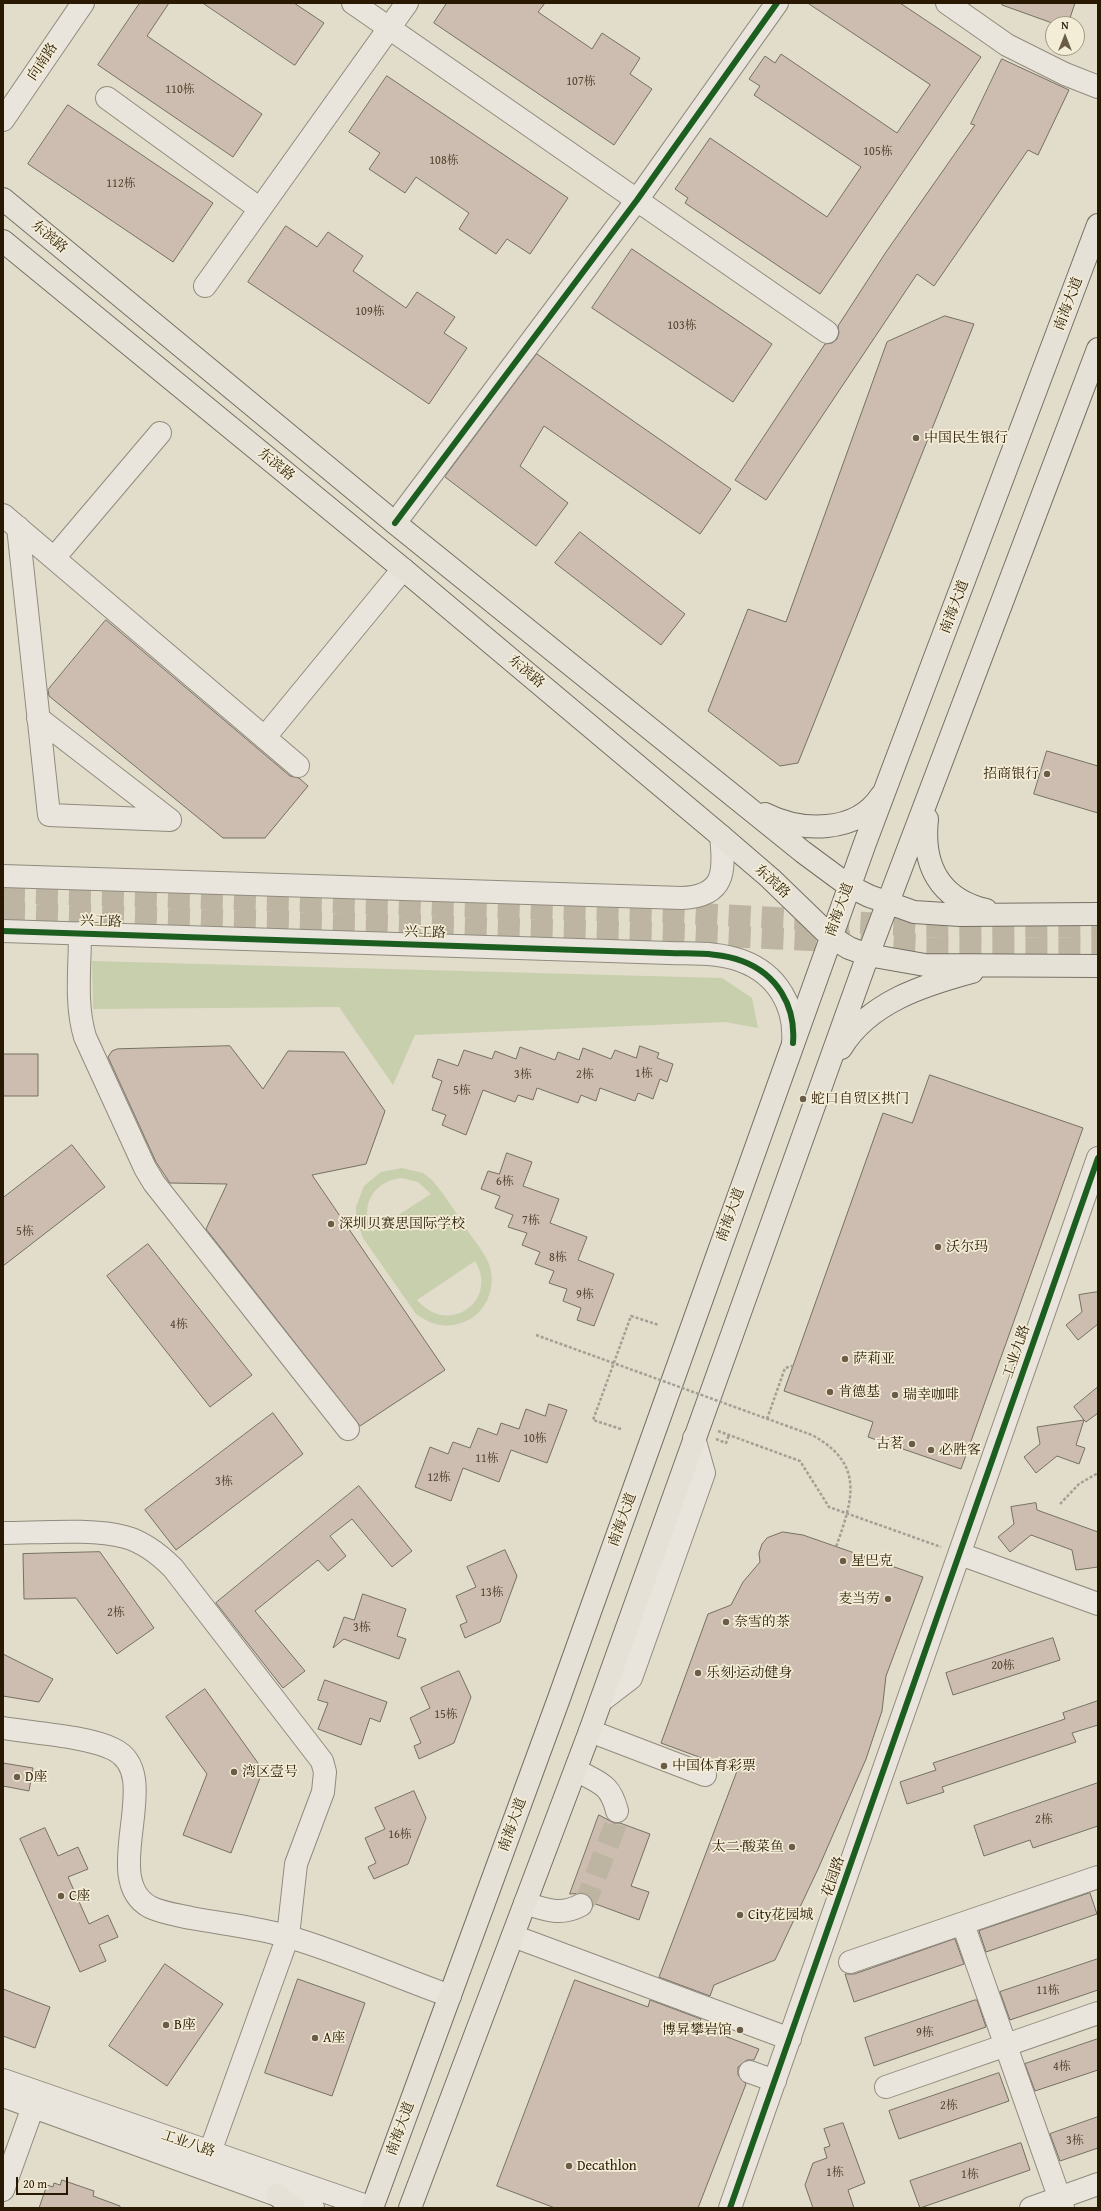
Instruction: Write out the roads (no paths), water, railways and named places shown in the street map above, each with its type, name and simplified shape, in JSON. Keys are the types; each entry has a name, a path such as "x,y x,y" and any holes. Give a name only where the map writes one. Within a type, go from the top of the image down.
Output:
{"main road":[{"name":"东滨路","path":"3,199 395,523 803,852 849,886 887,904 929,914 1098,914"},
{"name":"南海大道","path":"372,2208 558,1701 830,937 1098,225"},
{"name":"东滨路","path":"3,241 403,569 721,836 770,878 830,937 849,948 868,955 919,964 1093,969"},
{"path":"410,2208 576,1770 868,955 1098,349"},
{"path":"933,786 928,815 926,847 929,864 935,876 944,888 958,899 977,908 1017,915"},
{"path":"736,797 766,815 790,823 816,827 851,821 877,802 887,787"},
{"path":"825,1075 848,1038 864,1020 886,1004 912,991 948,978 996,966"}],"street":[{"name":"向南路","path":"3,120 83,3"},
{"path":"353,3 827,332"},
{"path":"205,286 407,3"},
{"path":"395,523 637,200 777,3"},
{"path":"947,3 1007,45 1065,74 1098,87"},
{"path":"107,98 260,209"},
{"path":"54,558 160,433"},
{"path":"10,521 298,766"},
{"path":"10,521 38,718 49,815 170,820 38,718"},
{"path":"265,737 403,569"},
{"path":"3,876 691,898 708,892 721,877 724,864 721,836"},
{"name":"兴工路","path":"3,931 722,956 742,961 760,970 773,982 784,996 792,1015 793,1043"},
{"path":"80,933 79,1002 85,1037 145,1168 154,1183 348,1429"},
{"name":"工业九路","path":"960,1554 1098,1158"},
{"path":"3,1533 104,1533 125,1537 151,1549 173,1568 322,1761 325,1772 323,1792 296,1864 288,1936 210,2152"},
{"path":"960,1554 1098,1604"},
{"name":"花园路","path":"730,2208 960,1554"},
{"path":"3,1728 94,1742 113,1749 125,1757 131,1768 134,1785 129,1874 132,1888 139,1898 150,1907 170,1914 288,1936 450,1996"},
{"path":"590,1731 706,1775"},
{"path":"576,1770 607,1787 613,1796 617,1811"},
{"path":"850,1962 1098,1877"},
{"path":"525,1903 558,1912 571,1911 581,1905"},
{"path":"962,1924 1061,2203"},
{"path":"513,1936 790,2039"},
{"path":"886,2087 1098,2013"},
{"path":"750,2072 775,2081"},
{"name":"工业八路","path":"3,2080 36,2100 286,2202 313,2208"},
{"name":"工业八路","path":"3,2096 36,2100 210,2152 372,2208"},
{"path":"3,2190 36,2100"},
{"path":"1031,2208 1061,2203 1098,2184"}],"tunnel":[{"path":"3,892 683,913 921,926 1098,927"},
{"path":"3,913 682,934 921,945 1098,946"},
{"path":"581,1905 588,1896 615,1826 617,1811"}],"place":[{"name":"中国民生银行","path":"916,438"},
{"name":"招商银行","path":"1047,774"},
{"name":"蛇口自贸区拱门","path":"803,1099"},
{"name":"深圳贝赛思国际学校","path":"331,1224"},
{"name":"沃尔玛","path":"938,1247"},
{"name":"萨莉亚","path":"845,1359"},
{"name":"肯德基","path":"830,1392"},
{"name":"瑞幸咖啡","path":"895,1395"},
{"name":"古茗","path":"912,1444"},
{"name":"必胜客","path":"931,1450"},
{"name":"星巴克","path":"843,1561"},
{"name":"麦当劳","path":"888,1599"},
{"name":"奈雪的茶","path":"726,1622"},
{"name":"乐刻·运动健身","path":"698,1673"},
{"name":"中国体育彩票","path":"664,1766"},
{"name":"湾区壹号","path":"234,1772"},
{"name":"D座","path":"17,1777"},
{"name":"太二·酸菜鱼","path":"792,1847"},
{"name":"C座","path":"61,1896"},
{"name":"City花园城","path":"740,1915"},
{"name":"B座","path":"166,2025"},
{"name":"博昇攀岩馆","path":"740,2030"},
{"name":"A座","path":"315,2038"},
{"name":"Decathlon","path":"569,2166"}]}
